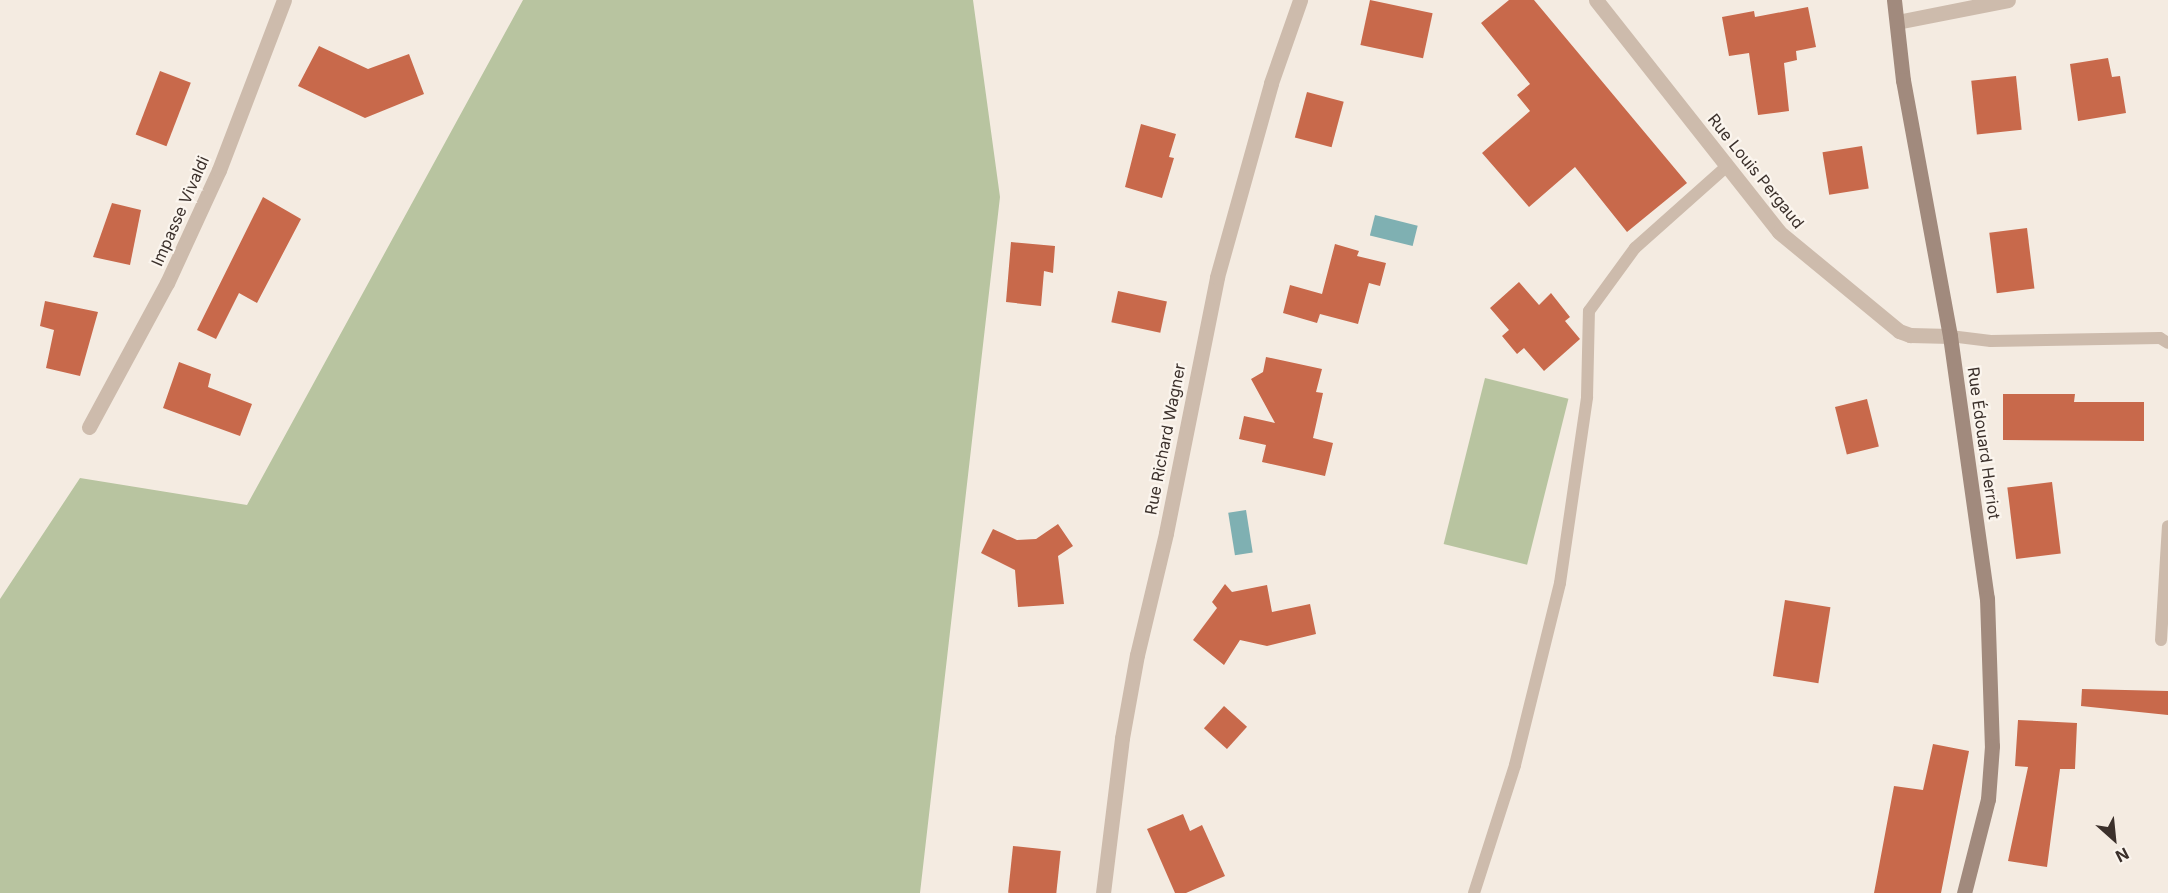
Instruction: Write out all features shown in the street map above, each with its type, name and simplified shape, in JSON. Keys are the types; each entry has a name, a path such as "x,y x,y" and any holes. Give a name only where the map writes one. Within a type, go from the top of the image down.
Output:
{"street":[{"name":"Impasse Vivaldi","path":"88,428 167,283 205,201 284,0"},
{"name":"Rue Richard Wagner","path":"1103,893 1122,738 1137,655 1166,533 1217,276 1271,83 1300,0"},
{"name":"Rue Louis Pergaud","path":"1596,0 1779,232 1887,324 1910,335 1950,336"},
{"name":"Rue Édouard Herriot","path":"1894,0 1907,100 1950,336 1987,598 1992,679 1988,800 1964,893"},
{"path":"1897,22 2008,0"}],"lane":[{"path":"1474,893 1515,765 1560,583 1587,398 1589,311 1635,248 1727,166"},
{"path":"1950,336 1990,341 2160,338 2168,343"},
{"path":"2161,640 2168,526"}],"green space":[{"path":"523,0 973,0 1000,197 920,893 0,893 0,599 80,478 247,505"},
{"path":"1485,378 1568,399 1527,565 1444,544"}],"water":[{"path":"1375,215 1418,226 1413,246 1370,235"},
{"path":"1246,510 1253,552 1235,555 1228,513"}],"building":[{"path":"1370,0 1433,13 1423,58 1360,45"},
{"path":"1509,0 1534,0 1687,183 1627,232 1575,167 1529,207 1482,153 1530,111 1517,95 1530,84 1481,23"},
{"path":"1808,7 1816,47 1796,51 1797,60 1784,63 1789,111 1758,115 1749,53 1729,56 1722,17 1754,11 1755,17"},
{"path":"319,46 368,69 409,54 424,94 365,118 298,86"},
{"path":"2108,58 2112,77 2120,76 2126,113 2078,121 2070,64"},
{"path":"160,71 191,83 166,146 136,134"},
{"path":"2016,76 2022,130 1977,134 1971,81"},
{"path":"1307,92 1344,102 1332,147 1295,137"},
{"path":"1141,124 1176,134 1169,157 1174,158 1162,198 1125,187"},
{"path":"1862,146 1869,188 1829,195 1822,152"},
{"path":"263,197 301,219 257,303 239,293 216,339 197,330"},
{"path":"112,203 141,210 130,265 93,257"},
{"path":"2027,228 2034,289 1997,293 1989,233"},
{"path":"1011,242 1055,246 1053,273 1044,271 1041,306 1006,302"},
{"path":"1335,244 1359,251 1357,256 1386,263 1380,286 1369,283 1358,324 1320,314 1317,323 1283,313 1290,285 1322,294"},
{"path":"1519,282 1539,305 1551,293 1570,317 1565,321 1580,339 1544,371 1524,348 1517,354 1502,336 1509,330 1490,308"},
{"path":"1118,291 1167,301 1160,333 1111,322"},
{"path":"45,301 98,312 80,376 46,368 54,330 40,326"},
{"path":"1266,357 1322,369 1316,392 1323,393 1313,438 1333,443 1325,476 1262,462 1266,445 1239,439 1244,416 1275,423 1251,379 1263,372"},
{"path":"179,362 211,374 208,387 252,404 240,436 163,408"},
{"path":"2003,394 2075,394 2074,402 2144,402 2144,441 2003,440"},
{"path":"1867,399 1879,447 1847,455 1835,407"},
{"path":"2052,482 2061,553 2016,559 2007,487"},
{"path":"1058,524 1073,546 1058,556 1064,604 1018,607 1015,570 981,553 993,529 1017,540 1036,539"},
{"path":"1225,584 1232,592 1267,585 1272,612 1310,604 1316,634 1267,646 1240,640 1224,665 1193,640 1217,608 1212,602"},
{"path":"1785,600 1830,607 1818,683 1773,676"},
{"path":"2082,689 2168,691 2168,715 2081,706"},
{"path":"1224,706 1247,727 1227,749 1204,728"},
{"path":"2018,720 2077,723 2075,769 2060,769 2047,867 2008,861 2028,767 2015,766"},
{"path":"1933,744 1969,751 1941,893 1874,893 1894,786 1923,790"},
{"path":"1183,814 1190,831 1202,825 1225,876 1186,893 1175,893 1147,829"},
{"path":"1013,846 1061,851 1056,893 1008,893"}]}
